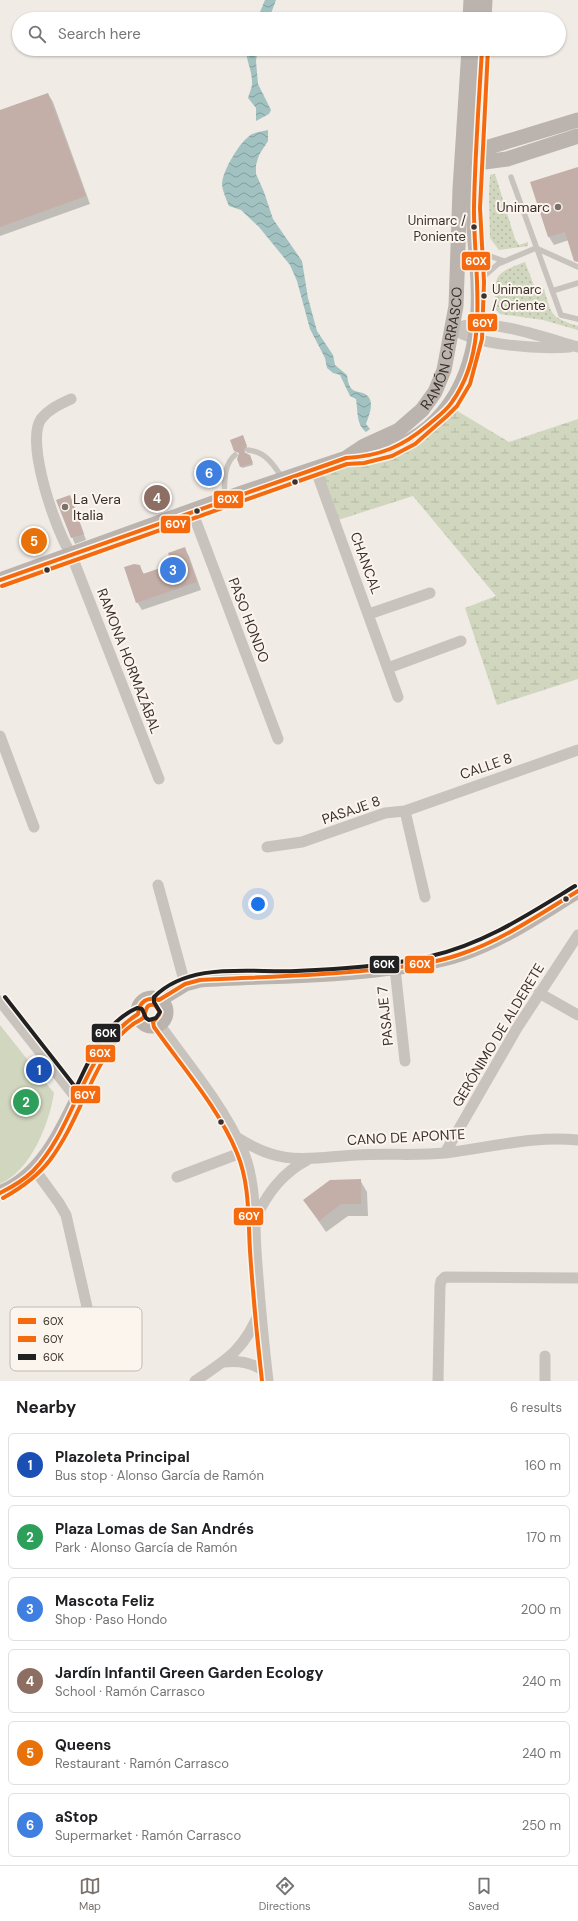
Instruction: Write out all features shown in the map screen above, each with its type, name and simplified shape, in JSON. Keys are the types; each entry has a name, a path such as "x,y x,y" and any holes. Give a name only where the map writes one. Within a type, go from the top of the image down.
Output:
{"main road":[{"path":"470,12 471,0"},
{"path":"484,12 485,0"},
{"name":"RAMÓN CARRASCO","path":"346,458 364,446 399,430 422,410 435,392 448,358 457,293 460,189 469,56"},
{"name":"RAMÓN CARRASCO","path":"0,580 283,478 346,458 372,455 391,450 412,439 434,422 452,402 464,382 476,332 478,282 474,220 482,56"},
{"path":"478,147 489,147 578,120"},
{"path":"477,163 507,158 578,136"},
{"path":"159,1000 185,984 200,980 335,975 395,968 446,958 486,945 578,891"},
{"path":"152,998 159,1000 166,1010 165,1018 160,1024 152,1026 144,1024 138,1014 139,1007 144,1001 152,998"},
{"path":"0,1193 15,1186 34,1170 50,1149 108,1039 122,1025 138,1014"}],"street":[{"path":"453,329 463,335 476,332 537,347 577,346"},
{"name":"RAMONA HORMAZÁBAL","path":"71,399 49,410 40,420 37,432 37,456 55,523 71,554 159,779"},
{"name":"CHANCAL","path":"315,468 398,697"},
{"name":"PASO HONDO","path":"192,511 278,739"},
{"path":"369,614 430,593"},
{"path":"388,668 461,641"},
{"path":"0,736 34,827"},
{"name":"CALLE 8","path":"405,811 578,750"},
{"path":"405,811 425,897"},
{"name":"PASAJE 8","path":"268,847 302,842 385,813 405,811"},
{"path":"158,885 185,984"},
{"name":"GERÓNIMO DE ALDERETE","path":"445,1153 539,993 578,935"},
{"name":"PASAJE 7","path":"395,968 405,1060"},
{"path":"539,993 578,1015"},
{"path":"0,1001 76,1099"},
{"path":"160,1024 217,1106 236,1136 243,1152 252,1185 261,1308 268,1377"},
{"name":"CANO DE APONTE","path":"236,1136 269,1154 307,1160 364,1154 445,1153 543,1139 578,1140"},
{"path":"177,1177 243,1152"},
{"name":"CANO DE APONTE","path":"254,1220 267,1196 275,1186 293,1168 307,1160"},
{"path":"34,1170 59,1203 66,1215 87,1307"},
{"path":"438,1381 440,1286 441,1280 445,1277 578,1278"},
{"path":"195,1381 224,1362 244,1342 251,1331 261,1308"},
{"path":"545,1356 545,1381"},
{"path":"224,1362 233,1361 249,1363 268,1377"}],"lane":[{"path":"511,177 561,315 578,319"},
{"path":"478,282 492,268 504,261 536,248 578,267"},
{"path":"476,250 504,261"},
{"path":"552,291 578,283"},
{"path":"248,450 255,451 270,459 283,478"},
{"path":"224,499 225,475 230,459 236,455"}],"green space":[{"path":"495,174 515,239 519,245 528,242 528,246 499,250 490,238 490,175"},
{"path":"525,262 536,291 544,289 551,310 554,314 562,320 578,326 578,330 543,320 500,314 495,309 495,289 498,277 501,273"},
{"path":"449,406 509,442 578,419 578,679 497,705 465,608 496,596 413,496 338,520 322,477 377,454"},
{"path":"0,1025 54,1093 48,1118 37,1145 21,1168 0,1184"}],"water":[{"path":"265,0 276,0 272,12 260,12"},
{"path":"247,56 257,56 258,84 271,110 269,114 256,121 256,108 248,98 252,80"},
{"path":"268,130 268,141 259,155 256,165 256,174 273,219 302,261 308,298 317,331 333,355 335,365 347,375 350,387 354,391 365,394 370,400 371,408 366,424 370,429 366,432 360,425 356,399 350,396 340,375 333,373 327,368 325,358 310,329 297,281 290,265 259,227 241,210 229,206 224,193 222,185 223,179 232,157 242,143 252,134"}],"building":[{"path":"48,93 86,196 0,227 0,110"},
{"name":"Unimarc","path":"578,167 578,262 574,261 565,232 548,237 530,182"},
{"path":"243,435 247,446 244,449 244,452 250,455 253,463 240,467 237,459 239,453 234,451 230,440"},
{"path":"70,495 84,534 71,538 56,500"},
{"path":"185,547 197,582 136,603 124,567 134,564 140,565 143,574 172,564 168,553"},
{"path":"361,1179 361,1204 341,1204 319,1221 303,1200 330,1180"}],"transit line":[{"name":"60X","path":"0,580 346,458 370,455 390,449 400,445 418,433 447,408 464,380 472,357 476,332 478,307 474,207 482,56"},
{"name":"60Y","path":"2,586 347,464 364,463 392,456 415,444 457,406 470,384 482,339 484,282 480,208 488,56"},
{"name":"60K","path":"5,997 76,1088 93,1053 107,1032 116,1022 137,1008 142,1009 146,1018 149,1020 156,1018 160,1012 154,1002 154,997 169,986 185,978 203,973 221,971 296,971 364,966 431,956 451,951 488,936 575,886"},
{"name":"60X","path":"0,1193 17,1184 29,1175 48,1153 92,1067 105,1047 120,1029 138,1014 140,1006 144,1001 151,999 159,1000 185,984 200,980 351,972 406,966 440,960 461,954 492,941 521,926 578,891"},
{"name":"60Y","path":"3,1198 28,1182 40,1172 50,1160 67,1133 95,1075 111,1047 126,1030 143,1018 146,1008 149,1005 155,1005 160,1012 153,1022 154,1027 210,1104 229,1136 241,1165 248,1202 252,1284 262,1381"}],"place":[{"name":"Unimarc","path":"558,207"},
{"name":"Unimarc / Poniente","path":"474,227"},
{"name":"Unimarc / Oriente","path":"484,296"},
{"name":"aStop","path":"209,473"},
{"name":"Jardín Infantil Green Garden Ecology","path":"157,498"},
{"name":"La Vera Italia","path":"65,507"},
{"name":"Queens","path":"34,541"},
{"name":"Mascota Feliz","path":"173,570"},
{"name":"Plazoleta Principal","path":"39,1070"},
{"name":"Plaza Lomas de San Andrés","path":"26,1102"}]}
